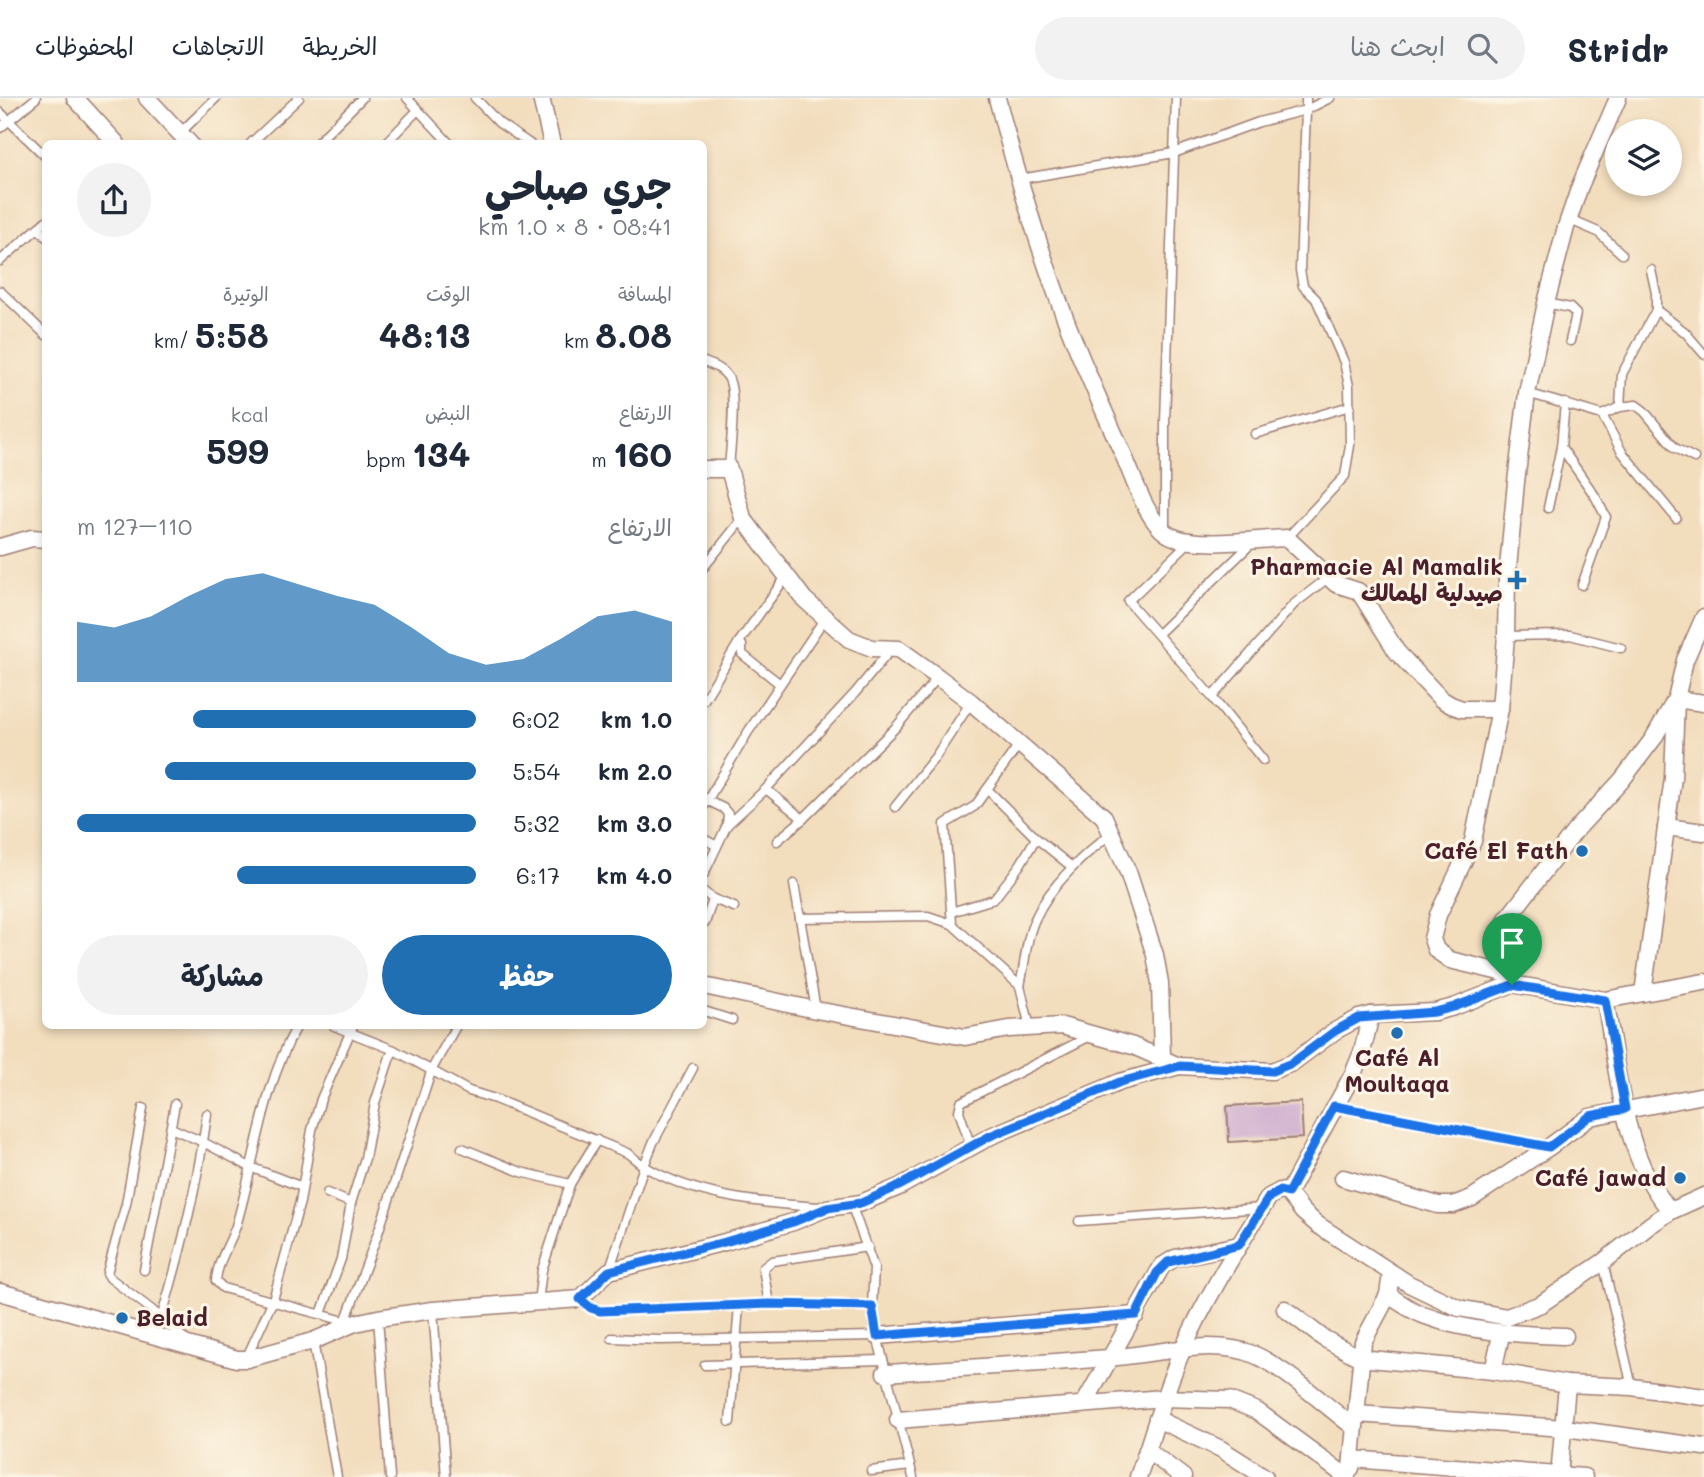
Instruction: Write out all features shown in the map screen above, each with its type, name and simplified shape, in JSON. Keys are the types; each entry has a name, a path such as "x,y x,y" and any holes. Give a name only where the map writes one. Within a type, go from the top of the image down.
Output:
{"street":[{"path":"75,98 113,140"},
{"path":"541,98 550,138"},
{"path":"997,98 1061,307 1155,522 1166,533 1189,542 1287,538 1338,585 1358,591 1397,652 1446,702 1462,709 1500,709"},
{"path":"1618,98 1568,219 1546,303 1527,393 1507,579 1500,709 1474,841 1438,915 1432,939 1436,950 1450,960 1508,979 1605,1000 1704,982"},
{"path":"149,99 185,138"},
{"path":"707,471 729,469 743,518 804,599 849,639 878,649 901,650 971,702 1099,813 1112,833 1128,872 1154,955 1160,983 1162,1057"},
{"path":"0,547 32,538 42,539"},
{"path":"1643,993 1673,778 1676,699 1685,660 1704,617"},
{"path":"1508,979 1500,960 1507,919 1575,831 1622,780 1653,739 1676,699"},
{"path":"1676,699 1704,704"},
{"path":"1666,827 1704,832"},
{"path":"0,1292 237,1359 247,1359 313,1341 350,1323 433,1310 580,1299 609,1271 725,1242 793,1222 827,1208 861,1203 899,1186 990,1136 1120,1082 1180,1066 1272,1071 1292,1063 1335,1031 1359,1018 1435,1012 1454,1007 1508,979"},
{"path":"707,987 965,1037 1030,1027 1062,1026 1133,1046 1180,1066"},
{"path":"1605,1000 1625,1109 1640,1164 1658,1197 1671,1212"},
{"path":"1288,1193 1353,1074 1362,1052 1371,1015"},
{"path":"1343,1178 1438,1205 1453,1205 1472,1198 1590,1116 1704,1096"},
{"path":"1138,1477 1163,1398 1183,1349 1239,1245 1275,1192 1288,1193 1318,1225 1391,1275 1459,1308 1507,1317 1541,1304 1671,1212 1704,1196"},
{"path":"1084,1404 1136,1315 1157,1273 1168,1262 1239,1245"},
{"path":"898,1420 1163,1398 1209,1398 1241,1403 1267,1418 1349,1477 1363,1342 1388,1295 1391,1275"},
{"path":"1388,1295 1423,1316 1501,1335 1565,1336"},
{"path":"1285,1309 1323,1338 1360,1358 1493,1371 1567,1384 1632,1387 1704,1397"},
{"path":"877,1336 1136,1315"},
{"path":"1493,1371 1501,1335"},
{"path":"884,1367 1112,1358 1183,1349 1226,1349 1256,1356 1272,1364 1355,1421 1565,1428 1704,1447"},
{"path":"1559,1476 1567,1384"},
{"path":"1157,1419 1221,1449 1265,1477"},
{"path":"1147,1450 1183,1477"},
{"path":"1352,1459 1584,1477"}],"lane":[{"path":"0,128 36,98"},
{"path":"185,138 216,98"},
{"path":"254,140 299,98"},
{"path":"320,140 362,98"},
{"path":"407,98 446,140"},
{"path":"475,98 505,128 525,140"},
{"path":"1166,533 1166,422 1176,98"},
{"path":"1287,538 1347,472 1350,406 1349,386 1337,344 1316,299 1300,279 1306,98"},
{"path":"1020,179 1174,153 1259,122 1307,110 1326,99"},
{"path":"389,140 418,110"},
{"path":"0,112 42,153"},
{"path":"1568,219 1598,232 1622,254"},
{"path":"0,261 42,224"},
{"path":"38,228 42,232"},
{"path":"1620,407 1622,373 1656,310 1656,293 1651,270"},
{"path":"0,291 42,331"},
{"path":"1546,303 1570,309 1576,314 1570,341"},
{"path":"1656,310 1685,332 1704,354"},
{"path":"707,364 724,372 732,385 729,469"},
{"path":"1527,393 1602,415 1633,404 1638,406 1675,448 1694,458"},
{"path":"1548,508 1561,447 1565,404"},
{"path":"1255,434 1350,406"},
{"path":"1602,415 1626,458 1676,518"},
{"path":"1561,447 1595,496 1606,517 1582,585"},
{"path":"707,563 743,518"},
{"path":"1158,634 1255,540"},
{"path":"1189,542 1128,599 1263,760"},
{"path":"1212,697 1294,604 1329,577"},
{"path":"707,695 739,642 786,578"},
{"path":"707,797 825,618"},
{"path":"1506,636 1570,635 1621,648"},
{"path":"739,642 742,645 742,654 780,684"},
{"path":"727,825 766,789 855,694 892,648"},
{"path":"777,841 896,727 939,677"},
{"path":"895,807 936,756 971,702"},
{"path":"952,924 945,824 975,806 1020,743"},
{"path":"766,789 803,819"},
{"path":"987,789 1036,838 1072,867"},
{"path":"707,803 728,814 727,825 707,868"},
{"path":"1030,1027 1020,986 1034,919 1072,867 1112,833"},
{"path":"951,912 994,899 1020,865 1036,838"},
{"path":"707,841 717,846"},
{"path":"794,884 816,1010"},
{"path":"707,894 734,907"},
{"path":"707,917 713,899"},
{"path":"800,918 928,916 952,924 1020,986"},
{"path":"707,1012 732,1020"},
{"path":"295,1029 284,1048 259,1122 235,1228 223,1253 216,1282 223,1288 350,1323 432,1069 454,1029"},
{"path":"247,1359 273,1300 321,1099 353,1029"},
{"path":"355,1029 432,1069 447,1080 627,1153 644,1166 679,1182 729,1197 827,1208"},
{"path":"971,1147 959,1111 961,1102 1092,1035"},
{"path":"321,1314 341,1259 351,1203 365,1158 375,1103 394,1050"},
{"path":"609,1271 653,1143 693,1068"},
{"path":"144,1270 175,1104"},
{"path":"1334,1106 1549,1147"},
{"path":"143,1108 126,1204 107,1273 192,1346"},
{"path":"161,1319 172,1284 204,1142 207,1114"},
{"path":"171,1128 250,1167 302,1187"},
{"path":"538,1302 542,1267 570,1184 597,1140"},
{"path":"462,1148 521,1171 570,1184"},
{"path":"327,1193 351,1203"},
{"path":"850,1204 874,1268 872,1306 877,1336 913,1477"},
{"path":"1079,1221 1262,1208"},
{"path":"769,1304 763,1268 767,1263 868,1247"},
{"path":"1603,1262 1632,1387"},
{"path":"580,1299 600,1311 769,1304 872,1306"},
{"path":"730,1422 739,1305"},
{"path":"433,1310 446,1477"},
{"path":"379,1318 390,1477"},
{"path":"612,1338 877,1336"},
{"path":"313,1341 337,1477"},
{"path":"705,1365 884,1367"},
{"path":"871,1471 910,1466"}],"building":[{"path":"1301,1102 1303,1138 1229,1142 1227,1106"}],"place":[{"name":"Pharmacie Al Mamalik صيدلية الممالك","path":"1517,580"},
{"name":"Café El Fath","path":"1582,851"},
{"name":"Café Al Moultaqa","path":"1397,1033"},
{"name":"Café jawad","path":"1680,1178"},
{"name":"Belaid","path":"122,1318"}],"route":[{"path":"1512,985 1605,1000 1625,1109 1590,1116 1549,1147 1334,1106 1288,1193 1275,1192 1269,1197 1239,1245 1175,1258 1162,1266 1136,1315 877,1336 872,1306 769,1304 600,1311 580,1299 609,1271 725,1242 793,1222 827,1208 861,1203 899,1186 990,1136 1120,1082 1180,1066 1272,1071 1292,1063 1335,1031 1359,1018 1435,1012 1512,985"}]}
